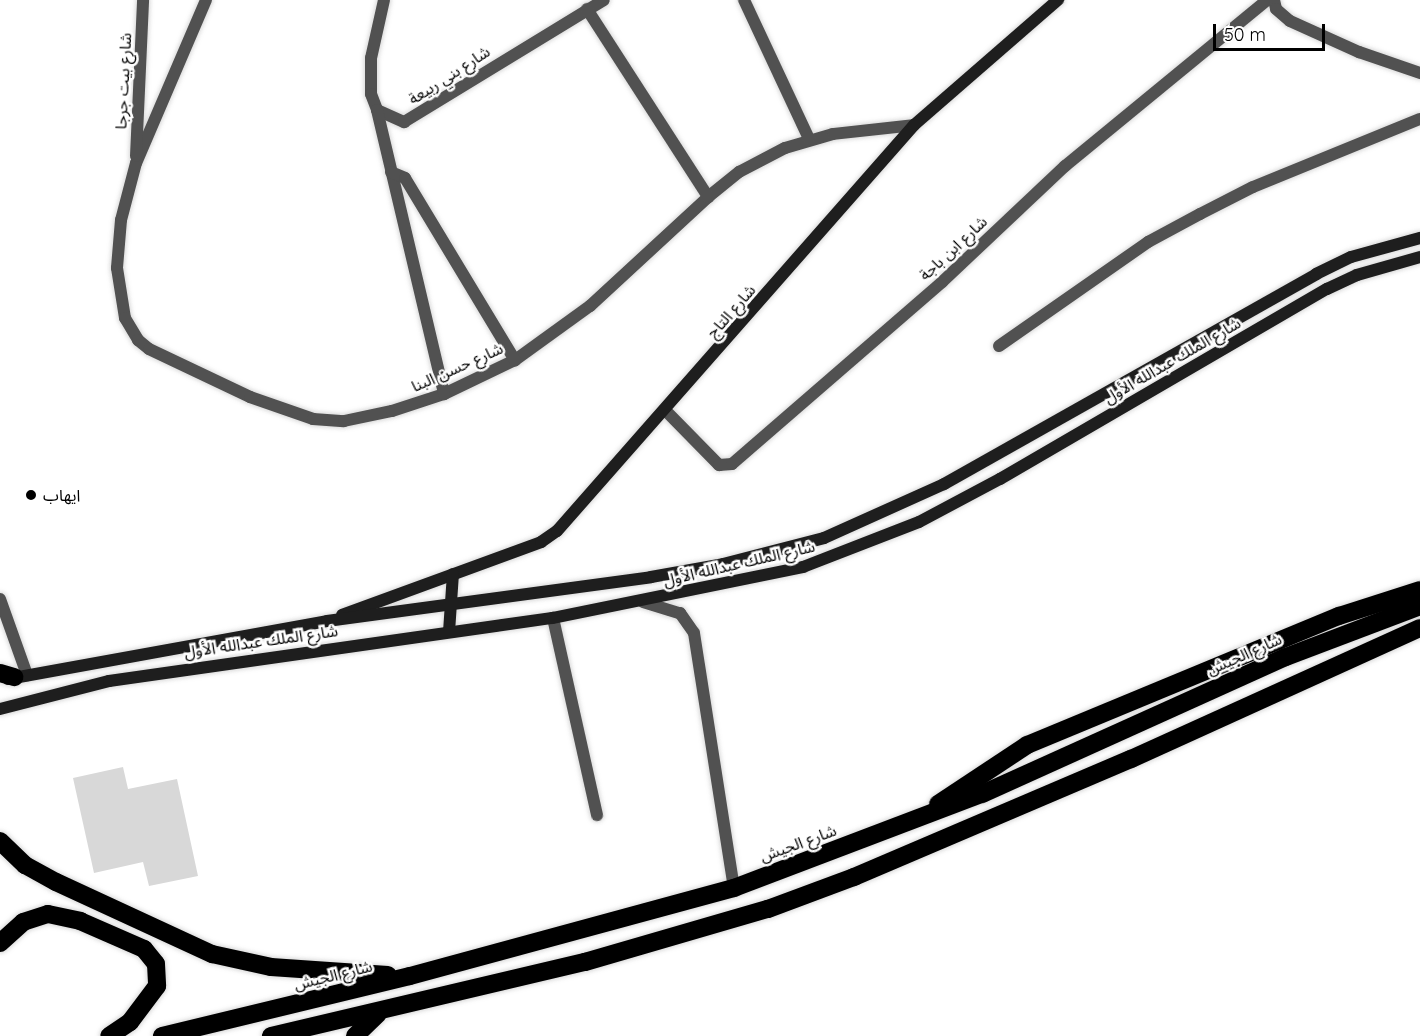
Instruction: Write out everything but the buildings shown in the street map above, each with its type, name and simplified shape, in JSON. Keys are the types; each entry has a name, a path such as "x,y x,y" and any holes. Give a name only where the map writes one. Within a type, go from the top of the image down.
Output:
{"highway":[{"path":"915,820 1027,745 1339,616 1420,590"},
{"name":"شارع الجيش","path":"162,1036 410,976 734,888 915,820 1286,657 1420,606"},
{"path":"271,1036 300,1033 673,938 843,881 1131,759 1420,628"},
{"path":"0,841 25,865 56,882 220,957 307,971 410,976"},
{"path":"0,944 23,922 48,914 80,921 144,949 156,964 157,986 130,1022 109,1036"},
{"path":"355,1036 382,1011"}],"main road":[{"name":"شارع التاج","path":"327,621 540,542 557,531 666,411 914,125 1058,0"},
{"name":"شارع الملك عبدالله الأول","path":"10,676 327,621 651,577 752,558 824,538 944,484 1316,274 1361,254 1420,238"},
{"name":"شارع الملك عبدالله الأول","path":"0,709 109,681 553,618 643,602 803,567 919,522 1327,289 1357,274 1420,256"},
{"path":"449,632 453,573"}],"street":[{"name":"شارع بيت جرجا","path":"136,163 143,0"},
{"name":"شارع حسن البنا","path":"206,0 136,163 118,240 118,285 125,318 138,340 149,349 250,397 313,419 344,421 392,411 444,394 515,360 590,306 708,197 739,172 809,139 914,125"},
{"path":"384,0 368,77 444,394"},
{"name":"شارع بني ربيعة","path":"376,110 397,121 409,122 586,9 604,0"},
{"path":"744,0 809,139"},
{"name":"شارع ابن باجة","path":"666,411 718,465 732,464 942,282 1065,166 1266,0"},
{"path":"1274,0 1276,9 1290,21 1359,52 1420,72"},
{"path":"586,9 708,197"},
{"path":"999,346 1148,242 1190,219 1253,187 1420,119"},
{"path":"391,172 405,178 515,360"},
{"path":"0,599 10,676"},
{"path":"643,602 680,613 694,633 734,888"},
{"path":"553,618 597,815"}],"shaded area":[{"path":"123,767 128,789 177,779 198,876 149,886 143,862 94,873 73,778"}],"place":[{"name":"ايهاب","path":"31,495"}]}
